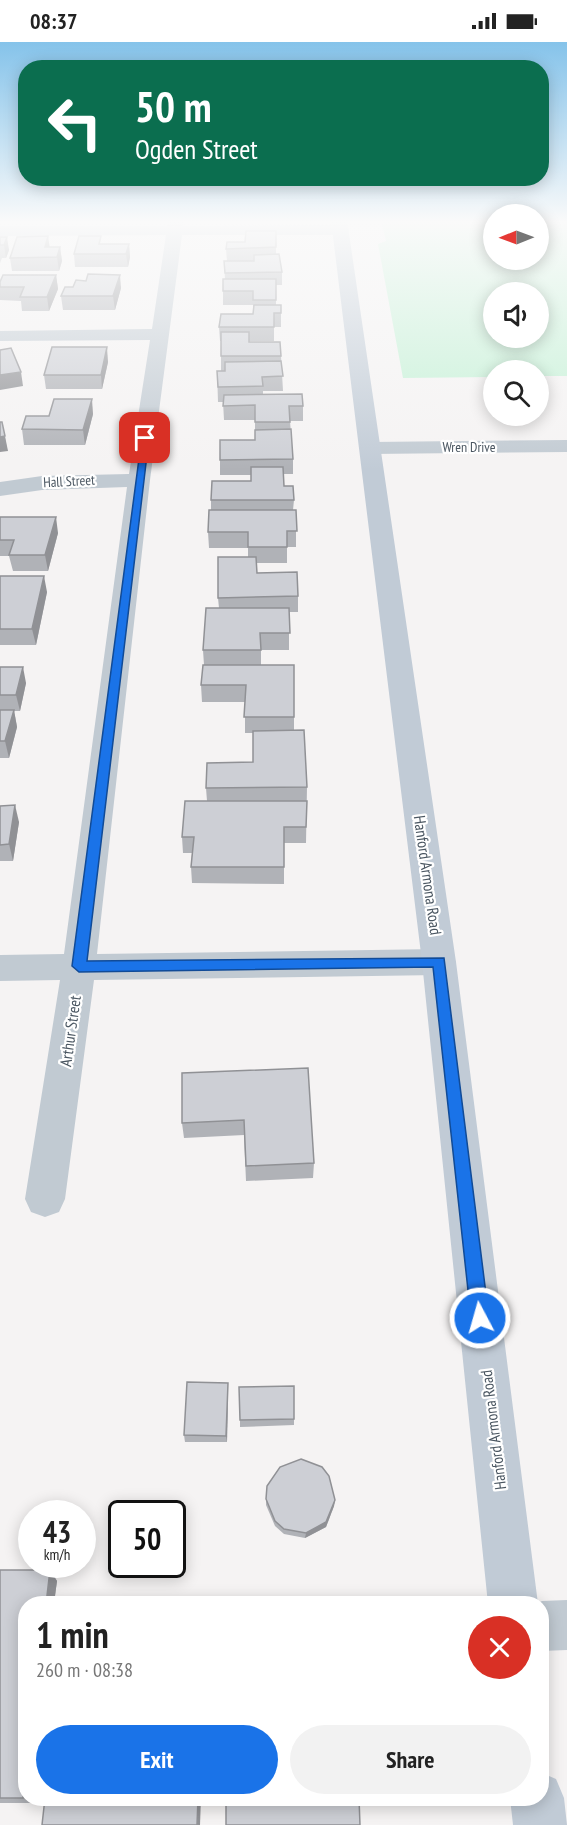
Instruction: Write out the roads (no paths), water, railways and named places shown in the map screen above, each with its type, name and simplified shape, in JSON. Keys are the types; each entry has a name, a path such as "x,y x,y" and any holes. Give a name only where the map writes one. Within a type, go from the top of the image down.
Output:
{"main road":[{"name":"Hanford Armona Road","path":"351,303 439,962 512,1596"},
{"path":"538,1806 541,1825"}],"street":[{"name":"Arthur Street","path":"45,1200 79,966 139,480 164,303"},
{"path":"0,336 159,334"},
{"name":"Wren Drive","path":"371,448 567,446"},
{"name":"Hall Street","path":"0,489 42,483 139,480"},
{"path":"0,968 439,962"},
{"path":"549,1626 567,1625"}]}
